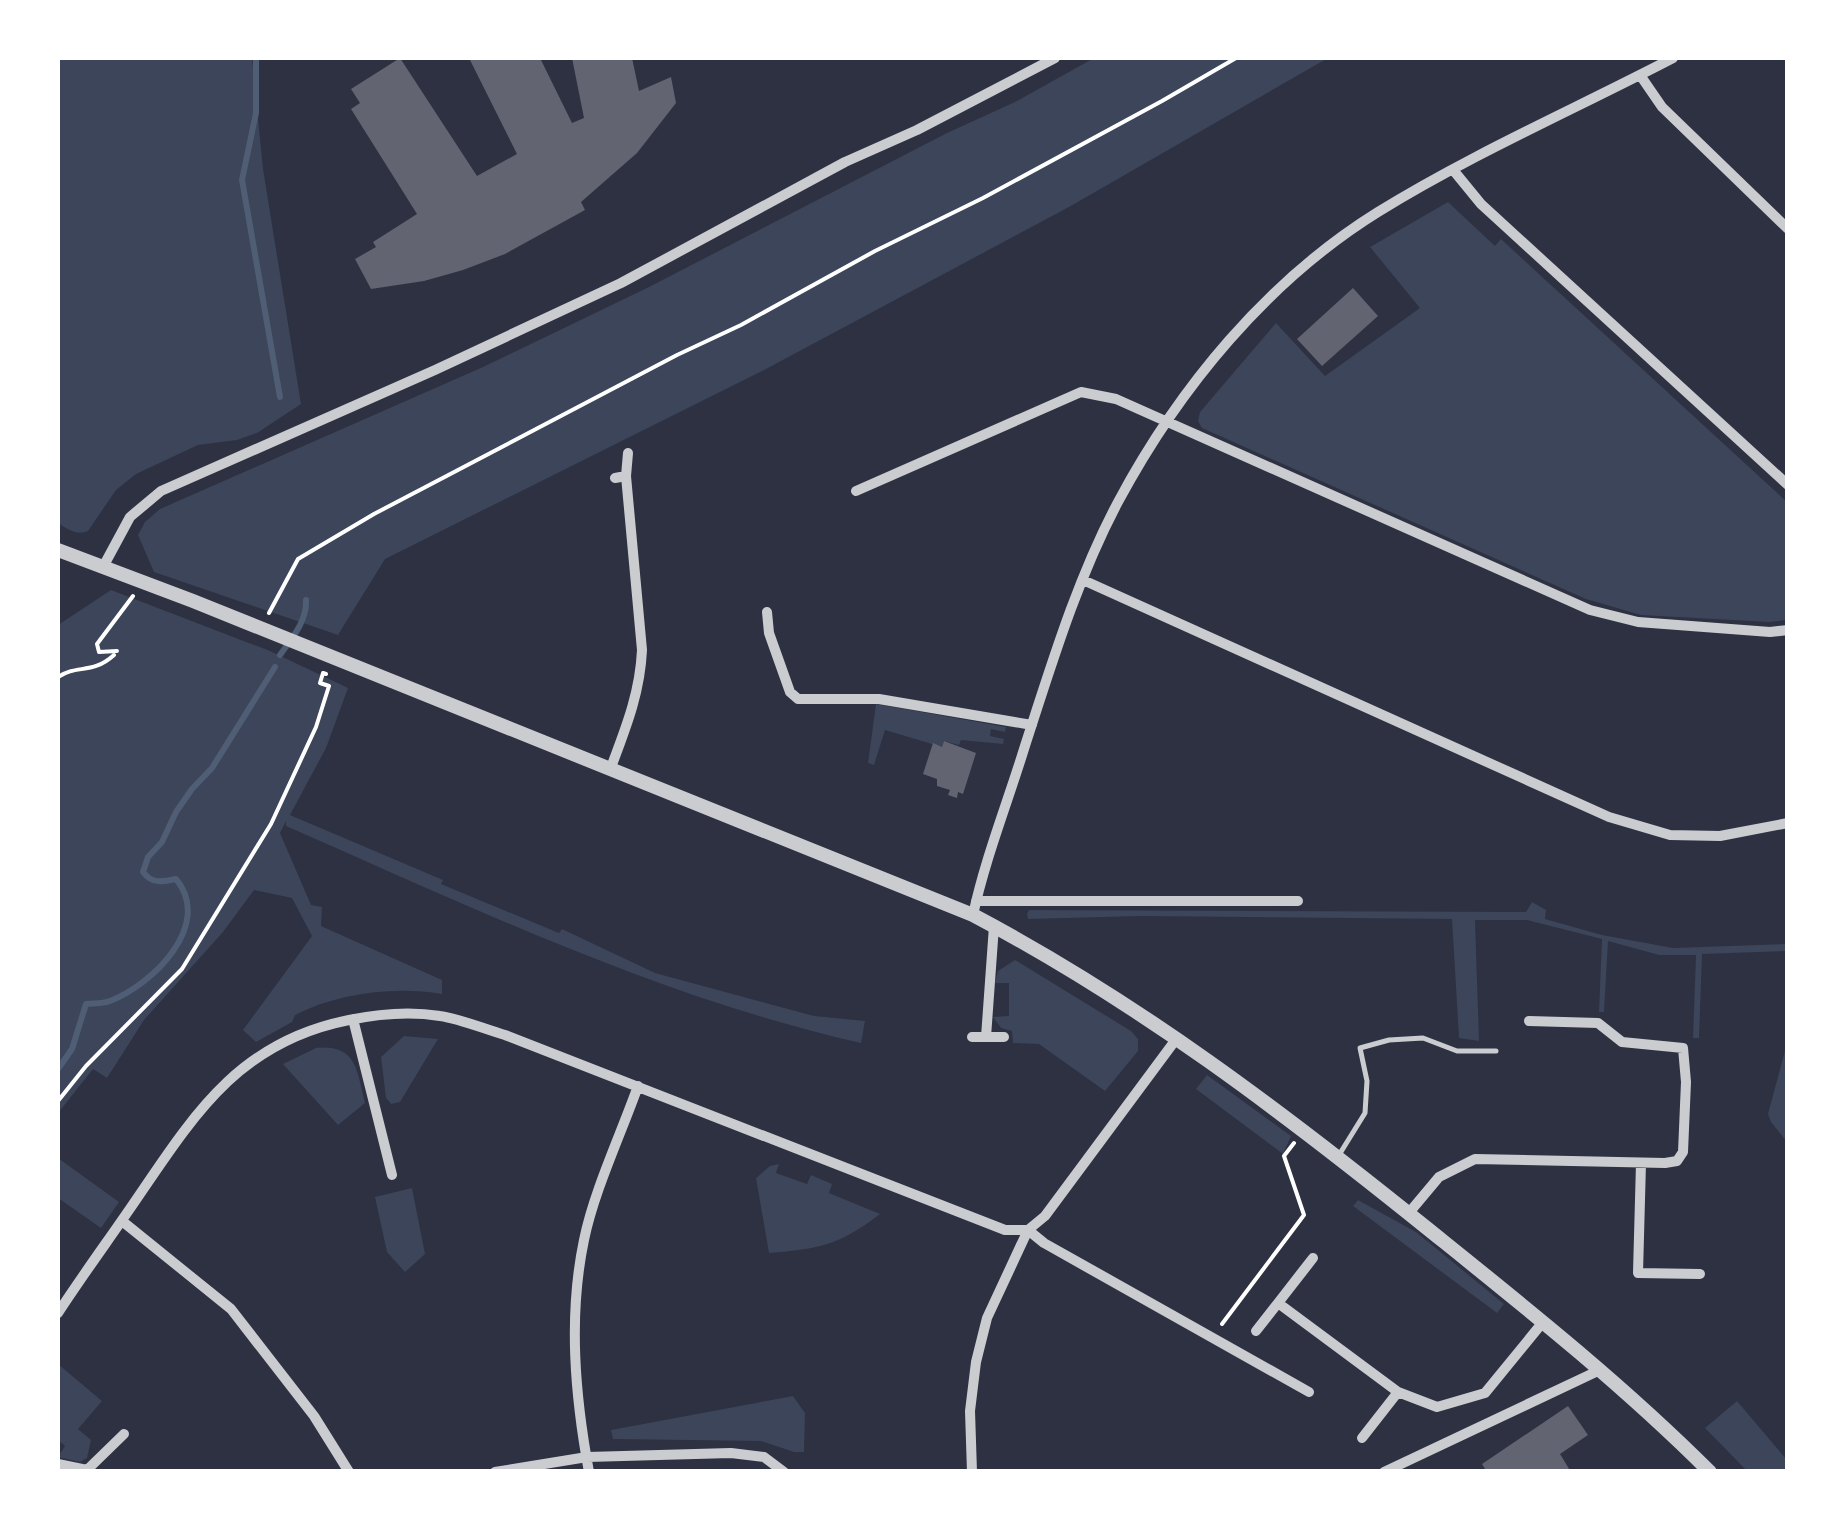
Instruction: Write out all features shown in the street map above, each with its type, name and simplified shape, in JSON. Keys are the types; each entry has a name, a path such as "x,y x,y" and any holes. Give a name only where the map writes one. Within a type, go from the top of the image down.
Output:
{"street":[{"path":"103,566 130,518 161,491 621,283 845,162 925,126 1055,58"},
{"path":"975,908 1032,725 1083,580 1116,504 1164,422 1227,343 1282,285 1376,213 1672,58"},
{"path":"1640,75 1662,107 1788,228"},
{"path":"1454,171 1482,204 1788,485"},
{"path":"856,491 1081,392 1116,399 1590,610 1638,622 1788,630"},
{"path":"610,770 641,676 642,650 620,477 628,453"},
{"path":"58,550 610,770 975,908 1298,902"},
{"path":"1083,580 1609,817 1670,835 1720,836 1788,823"},
{"path":"767,612 769,634 790,692 798,699 879,699 1032,725"},
{"path":"975,908 994,926 1095,982 1303,1131 1543,1322 1652,1414 1710,1472"},
{"path":"986,1037 994,926"},
{"path":"58,1313 202,1106 245,1065 269,1048 312,1028 376,1015 441,1016 638,1086 1006,1230 1028,1230 1044,1243 1310,1392"},
{"path":"353,1019 392,1176"},
{"path":"1408,1214 1439,1178 1474,1159 1642,1163 1677,1161 1683,1152 1683,1048 1622,1042 1598,1023 1529,1021"},
{"path":"972,1037 1004,1037"},
{"path":"972,1472 970,1411 976,1362 988,1318 1028,1230 1045,1216 1176,1038"},
{"path":"589,1472 576,1389 579,1267 584,1236 638,1086"},
{"path":"1642,1163 1638,1274 1700,1274"},
{"path":"122,1221 231,1308 314,1416 349,1472"},
{"path":"1256,1331 1313,1258"},
{"path":"1278,1303 1398,1392 1437,1407 1484,1393 1543,1322"},
{"path":"1384,1472 1600,1370"},
{"path":"1362,1438 1398,1392"},
{"path":"58,1464 87,1470 124,1434"},
{"path":"495,1472 586,1457 731,1453 764,1456 784,1471"}],"lane":[{"path":"1338,1158 1364,1113 1367,1081 1360,1048 1389,1040 1423,1038 1457,1052 1496,1051"}],"path":[{"path":"263,629 298,560 374,514 677,354 741,325 875,250 983,198 1236,58"},
{"path":"58,677 68,670 88,671 117,651 99,652 97,644 133,596"},
{"path":"58,1101 86,1066 182,969 272,824 316,727 329,686 320,682 328,669"},
{"path":"1213,1336 1304,1215 1284,1156 1303,1131"}],"shaded area":[{"path":"58,58 252,58 263,169 301,404 257,433 198,445 136,474 116,490 88,531 80,533 58,523"},
{"path":"1094,58 1328,58 1069,207 766,369 385,559 338,635 154,572 138,535 145,522 160,509 483,367 647,288"},
{"path":"1448,202 1495,246 1501,239 1787,502 1787,620 1641,615 1586,599 1202,428 1198,421 1200,412 1276,323 1325,376 1420,308 1370,247"},
{"path":"111,590 270,651 348,688 326,748 290,815 443,880 441,884 559,933 562,929 655,973 814,1016 865,1021 861,1043 713,1002 640,976 427,888 286,826 286,821 280,833 311,905 322,907 321,926 442,980 442,994 386,991 330,1001 295,1015 292,1022 256,1042 243,1030 312,936 292,898 254,890 223,932 144,1020 107,1078 93,1069 58,1113 58,625"},
{"path":"876,704 1006,727 1005,732 991,729 990,736 1004,739 1003,744 961,740 959,745 944,741 942,747 885,730 874,765 868,763"},
{"path":"1532,902 1546,910 1545,919 1602,935 1673,948 1787,944 1787,951 1702,954 1699,1038 1693,1038 1696,955 1659,955 1608,941 1604,1012 1599,1012 1602,939 1527,920 1475,920 1479,1041 1459,1038 1452,919 1028,919 1027,914 1029,910 1526,912"},
{"path":"1015,960 1138,1039 1138,1051 1105,1091 1039,1044 1013,1043 1012,1031 1001,1028 993,1017 1009,1016 1009,983 995,983 998,971"},
{"path":"404,1036 438,1039 400,1102 391,1104 386,1098 381,1057"},
{"path":"316,1048 340,1050 347,1055 360,1080 365,1103 338,1125 283,1064"},
{"path":"1788,1049 1787,1142 1768,1114"},
{"path":"1207,1075 1291,1136 1283,1154 1196,1089"},
{"path":"58,1158 119,1202 101,1228 58,1198"},
{"path":"779,1164 776,1173 807,1184 811,1175 832,1184 829,1193 880,1214 828,1244 769,1253 756,1178"},
{"path":"412,1188 425,1254 405,1272 387,1252 375,1197"},
{"path":"1358,1200 1416,1232 1504,1304 1497,1313 1353,1206"},
{"path":"58,1364 102,1401 78,1429 91,1440 87,1458 80,1462 58,1457 65,1446 58,1440"},
{"path":"793,1396 805,1413 804,1452 761,1441 613,1439 611,1430"},
{"path":"1737,1401 1787,1460 1787,1471 1747,1471 1705,1428"}],"building":[{"path":"400,58 477,176 517,154 469,58 540,58 572,123 584,118 572,58 632,58 639,91 671,77 676,103 637,153 581,202 585,210 505,254 463,270 371,289 355,259 376,247 373,242 417,214 351,109 360,103 351,89"},
{"path":"1353,288 1378,316 1322,366 1297,339"},
{"path":"944,741 976,753 963,794 958,792 957,798 948,795 950,790 937,786 937,779 923,774 933,743 942,747"},
{"path":"1568,1406 1588,1435 1560,1454 1571,1472 1487,1472 1482,1464"}],"waterway":[{"path":"256,58 256,113 242,180 280,397"},
{"path":"280,655 301,622 306,600"},
{"path":"58,1069 72,1049 86,1004 110,1001 143,982 173,951 183,934 188,915 186,897 176,879 158,881 146,876 143,872 148,857 162,842 192,789 212,768 275,667"}]}
